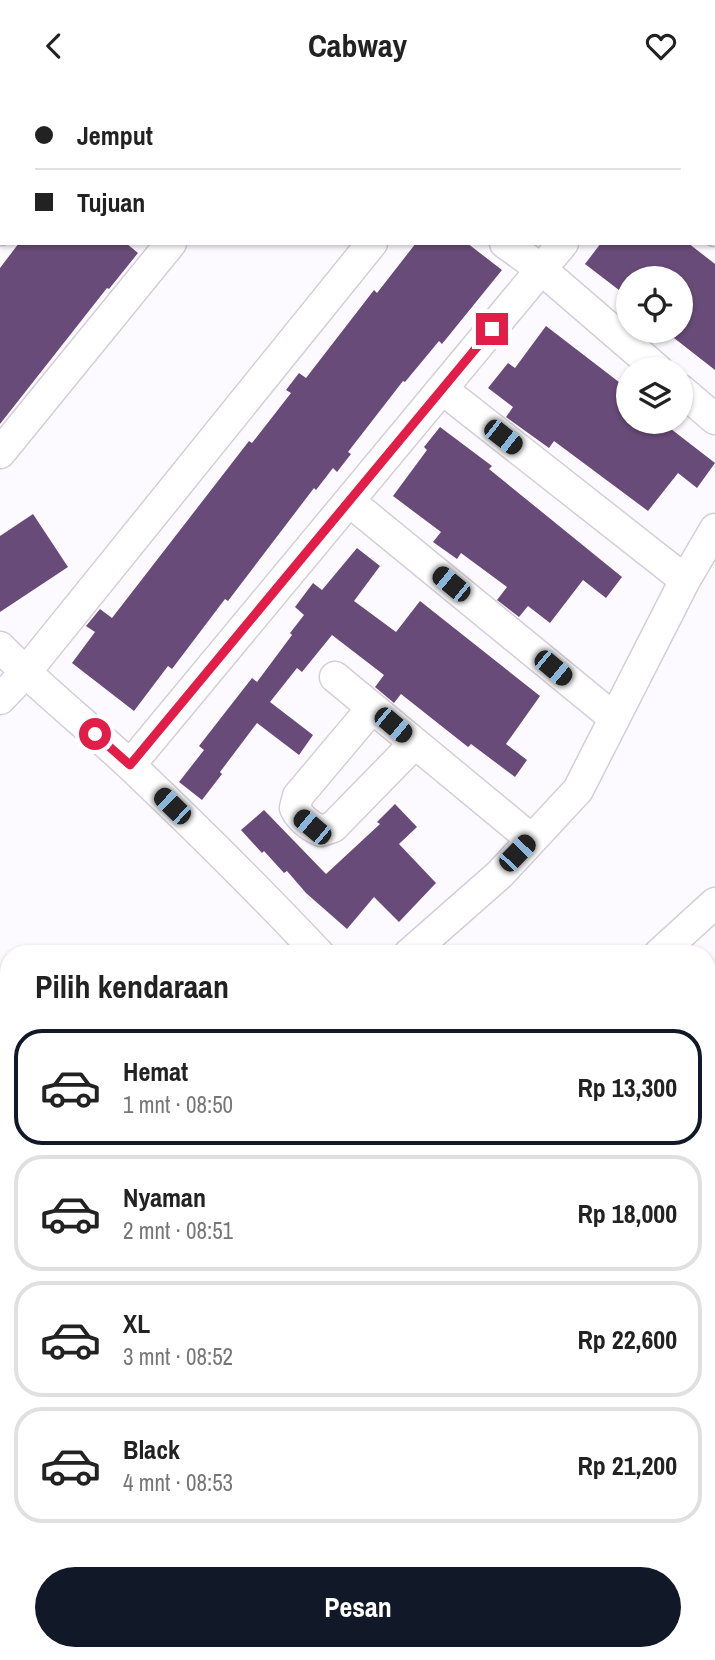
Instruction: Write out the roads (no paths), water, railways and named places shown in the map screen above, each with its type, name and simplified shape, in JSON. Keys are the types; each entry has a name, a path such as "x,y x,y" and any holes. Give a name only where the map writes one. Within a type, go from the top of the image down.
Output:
{"street":[{"path":"0,453 169,245"},
{"path":"0,699 25,673 370,245"},
{"path":"508,245 541,269 643,357"},
{"path":"130,765 561,245"},
{"path":"442,389 685,580"},
{"path":"693,400 715,419"},
{"path":"349,501 614,718"},
{"path":"420,945 500,874 578,790 685,580 715,529"},
{"path":"0,647 25,673 130,765 242,873 310,945"},
{"path":"335,677 531,839"},
{"path":"372,708 298,796 295,808 299,816 312,827 321,831 332,827 415,743"},
{"path":"672,945 715,903"}]}
